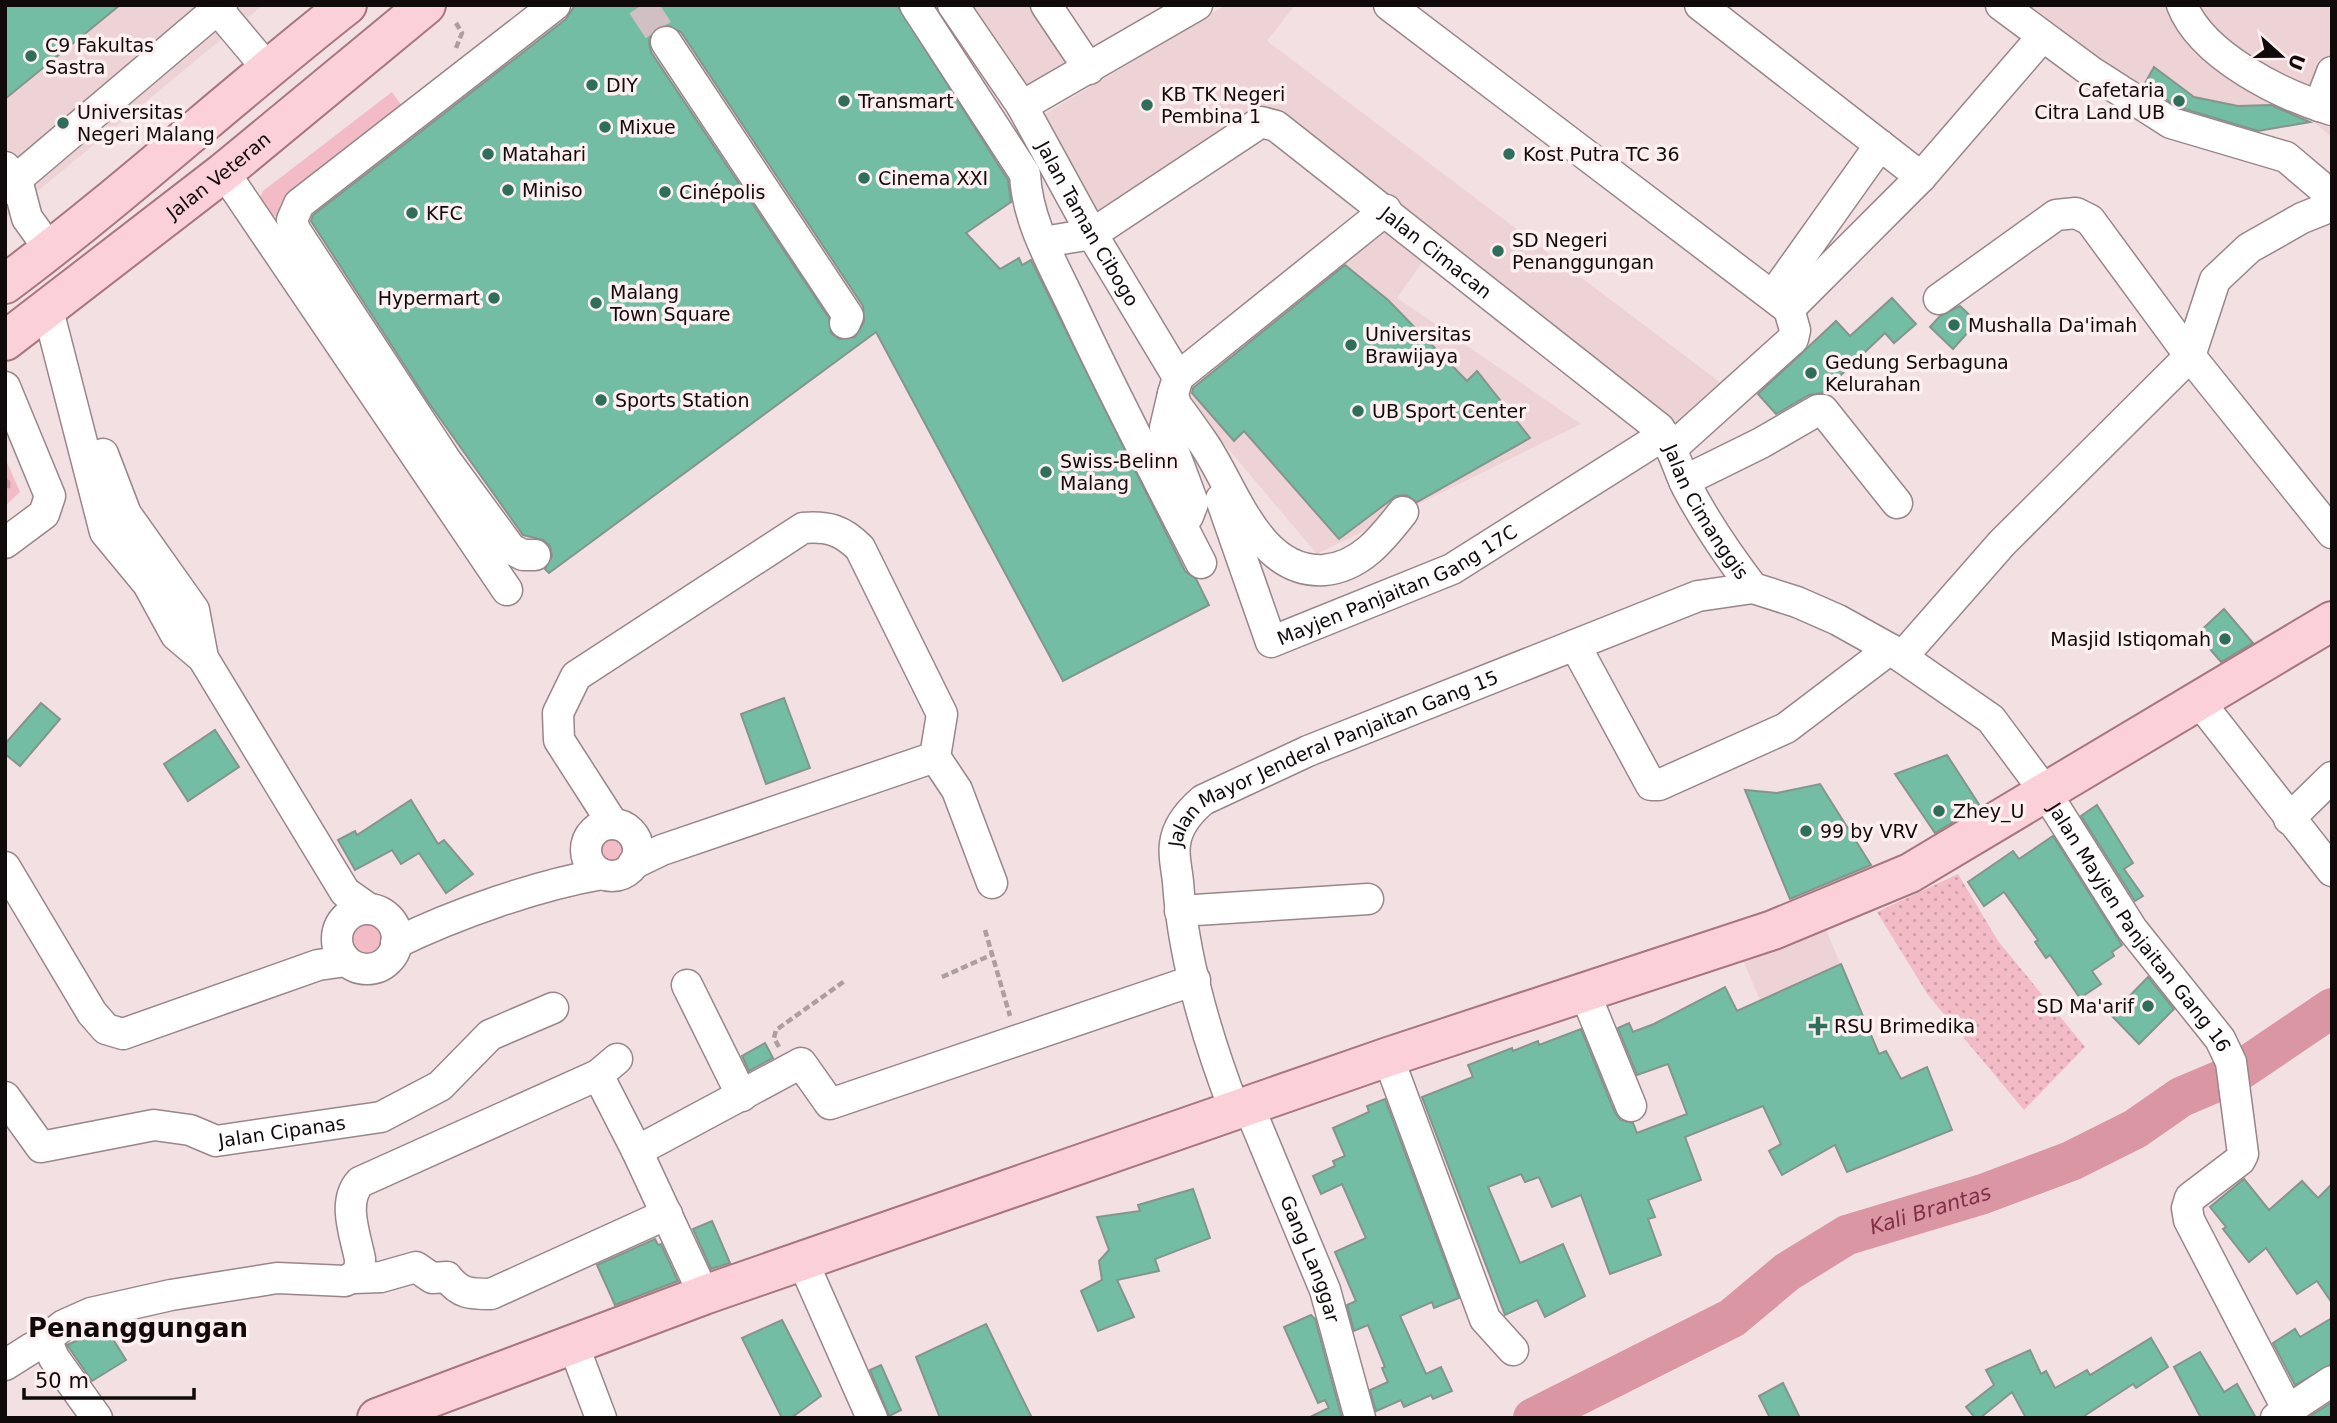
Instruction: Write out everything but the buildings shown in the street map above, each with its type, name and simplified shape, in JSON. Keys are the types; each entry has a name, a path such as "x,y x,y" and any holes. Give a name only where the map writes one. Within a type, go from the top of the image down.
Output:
{"main road":[{"path":"5,284 50,250 267,68 347,5"},
{"name":"Jalan Veteran","path":"5,341 57,304 224,173 441,14"},
{"path":"377,1418 704,1295 1388,1057 1773,930 1910,873 2332,621"}],"street":[{"path":"507,590 447,480 292,220 299,204 555,5"},
{"path":"915,5 1025,174 1026,196 1041,238 1111,389 1202,563"},
{"name":"Jalan Taman Cibogo","path":"953,5 1022,106 1175,385 1204,444 1257,532 1290,564 1312,570 1340,569 1371,549 1403,512"},
{"path":"1046,5 1088,69"},
{"path":"1022,106 1197,5"},
{"path":"1700,5 1921,177"},
{"path":"2001,5 2042,37 2171,123 2286,157 2332,196"},
{"path":"2182,5 2190,23 2247,74 2325,108 2332,72"},
{"path":"50,250 16,214 9,179 218,7 267,68"},
{"path":"1402,9 1781,302 1795,330 1793,339 1668,441"},
{"path":"1781,302 1921,177 2042,37"},
{"path":"666,42 822,282 848,316 845,323"},
{"path":"1041,238 1089,228 1261,122 1276,126 1386,210"},
{"path":"1781,302 1880,145"},
{"path":"224,173 447,480 511,549 523,555 535,555"},
{"path":"1575,645 1651,785 1659,785 1786,728 1896,653 2190,356 2215,280 2249,248 2302,218 2332,206"},
{"name":"Jalan Cimacan","path":"1175,385 1386,210 1668,441"},
{"path":"1939,299 2056,215 2076,214 2090,220 2190,356 2317,514"},
{"path":"5,867 92,1013 106,1029 123,1034 343,932 379,911 395,934 388,960 380,966 362,969 343,932 203,658 194,610 158,578 126,514 112,481 57,304"},
{"path":"1175,385 1165,428 1193,503 1188,516 1179,520"},
{"path":"5,387 50,496 44,514 5,544"},
{"path":"1684,481 1761,443 1818,410 1823,410 1897,503"},
{"name":"Mayjen Panjaitan Gang 17C","path":"1204,444 1203,452 1271,642 1452,569 1668,441"},
{"name":"Jalan Cimanggis","path":"1668,441 1684,481 1713,536 1753,588"},
{"path":"395,934 426,928 570,879 602,874 619,875 609,835 559,740 558,713 576,676 803,528 825,526 846,534 860,548 942,714 936,757 957,790 992,883"},
{"name":"Jalan Mayjen Panjaitan Gang 16","path":"1753,588 1838,620 1896,653 1985,713 2046,793 2132,929 2213,1027 2231,1062 2243,1143 2240,1160 2190,1198 2187,1208 2189,1220 2286,1415"},
{"name":"Jalan Mayor Jenderal Panjaitan Gang 15","path":"1242,1109 1195,981 1180,912 1175,844 1181,826 1191,810 1203,800 1308,751 1699,596 1753,588"},
{"path":"2198,700 2332,871"},
{"path":"609,835 662,850 936,757"},
{"path":"2289,818 2332,776"},
{"path":"570,879 609,835"},
{"path":"1180,912 1368,899"},
{"path":"638,1151 801,1063 830,1104 1195,981"},
{"path":"687,985 742,1096"},
{"path":"1584,991 1630,1106"},
{"name":"Jalan Cipanas","path":"5,1097 41,1147 153,1125 190,1130 216,1141 381,1117 440,1086 491,1035 553,1008"},
{"path":"1388,1057 1485,1319 1513,1350"},
{"path":"354,1278 360,1267 360,1259 350,1205 351,1195 360,1182 607,1067 638,1151 704,1295"},
{"name":"Gang Langgar","path":"1242,1109 1325,1290 1360,1418"},
{"path":"5,1365 64,1325 91,1314 171,1295 277,1278 345,1281 381,1277 416,1267 432,1279 447,1277 457,1290 468,1294 491,1294 667,1214"},
{"path":"803,1262 872,1418"},
{"path":"39,1343 54,1358 97,1418"},
{"path":"573,1343 601,1418"},
{"path":"2286,1415 2332,1381"}],"path":[{"path":"441,14 462,33"},
{"path":"985,930 1017,1040"},
{"path":"943,977 991,956"},
{"path":"792,1069 774,1038 776,1030 846,980"}],"shaded area":[{"name":"Universitas Negeri Malang","path":"5,5 263,5 5,218"},
{"path":"967,5 1036,5 1071,59 1021,88"},
{"path":"1226,5 1295,5 1267,41 1729,389 1682,433 1265,108 1244,114 1118,208 1098,218 1043,123 1047,113"},
{"path":"2021,5 2332,5 2332,138 2313,121 2245,133 2199,129"},
{"name":"Universitas Brawijaya","path":"1387,221 1429,253 1397,298 1581,424 1317,554 1180,392"},
{"name":"RSU Brimedika","path":"1824,925 1878,1054 1886,1051 1901,1079 1927,1067 1952,1130 1847,1172 1812,1095 1801,1099 1743,960"}],"green space":[{"path":"392,92 404,109 281,203 277,217 265,214 259,199 263,191"},
{"path":"5,458 20,492 5,506"},
{"path":"611,835 622,839 626,850 622,861 611,865 600,861 596,850 600,839"},
{"path":"1958,874 1998,941 2085,1047 2024,1110 1928,995 1877,912"},
{"path":"367,922 380,927 385,940 380,953 367,958 354,953 349,940 354,927"}],"waterway":[{"name":"Kali Brantas","path":"1533,1418 1732,1318 1787,1272 1847,1235 1983,1194 2071,1161 2135,1129 2181,1097 2233,1075 2332,1008"}],"tunnel":[{"path":"642,5 666,42"}],"place":[{"name":"C9 Fakultas Sastra","path":"31,56"},
{"name":"DIY","path":"592,85"},
{"name":"Transmart","path":"844,101"},
{"name":"Cafetaria Citra Land UB","path":"2179,101"},
{"name":"KB TK Negeri Pembina 1","path":"1147,105"},
{"name":"Universitas Negeri Malang","path":"63,123"},
{"name":"Mixue","path":"605,127"},
{"name":"Matahari","path":"488,154"},
{"name":"Kost Putra TC 36","path":"1509,154"},
{"name":"Cinema XXI","path":"864,178"},
{"name":"Miniso","path":"508,190"},
{"name":"Cinépolis","path":"665,192"},
{"name":"KFC","path":"412,213"},
{"name":"SD Negeri Penanggungan","path":"1498,251"},
{"name":"Hypermart","path":"494,298"},
{"name":"Malang Town Square","path":"596,303"},
{"name":"Mushalla Da'imah","path":"1954,325"},
{"name":"Universitas Brawijaya","path":"1351,345"},
{"name":"Gedung Serbaguna Kelurahan","path":"1811,373"},
{"name":"Sports Station","path":"601,400"},
{"name":"UB Sport Center","path":"1358,411"},
{"name":"Swiss-Belinn Malang","path":"1046,472"},
{"name":"Masjid Istiqomah","path":"2225,639"},
{"name":"Zhey_U","path":"1939,811"},
{"name":"99 by VRV","path":"1806,831"},
{"name":"SD Ma'arif","path":"2148,1006"},
{"name":"RSU Brimedika","path":"1818,1026"}],"district":[{"name":"Penanggungan","path":"138,1328"}]}
